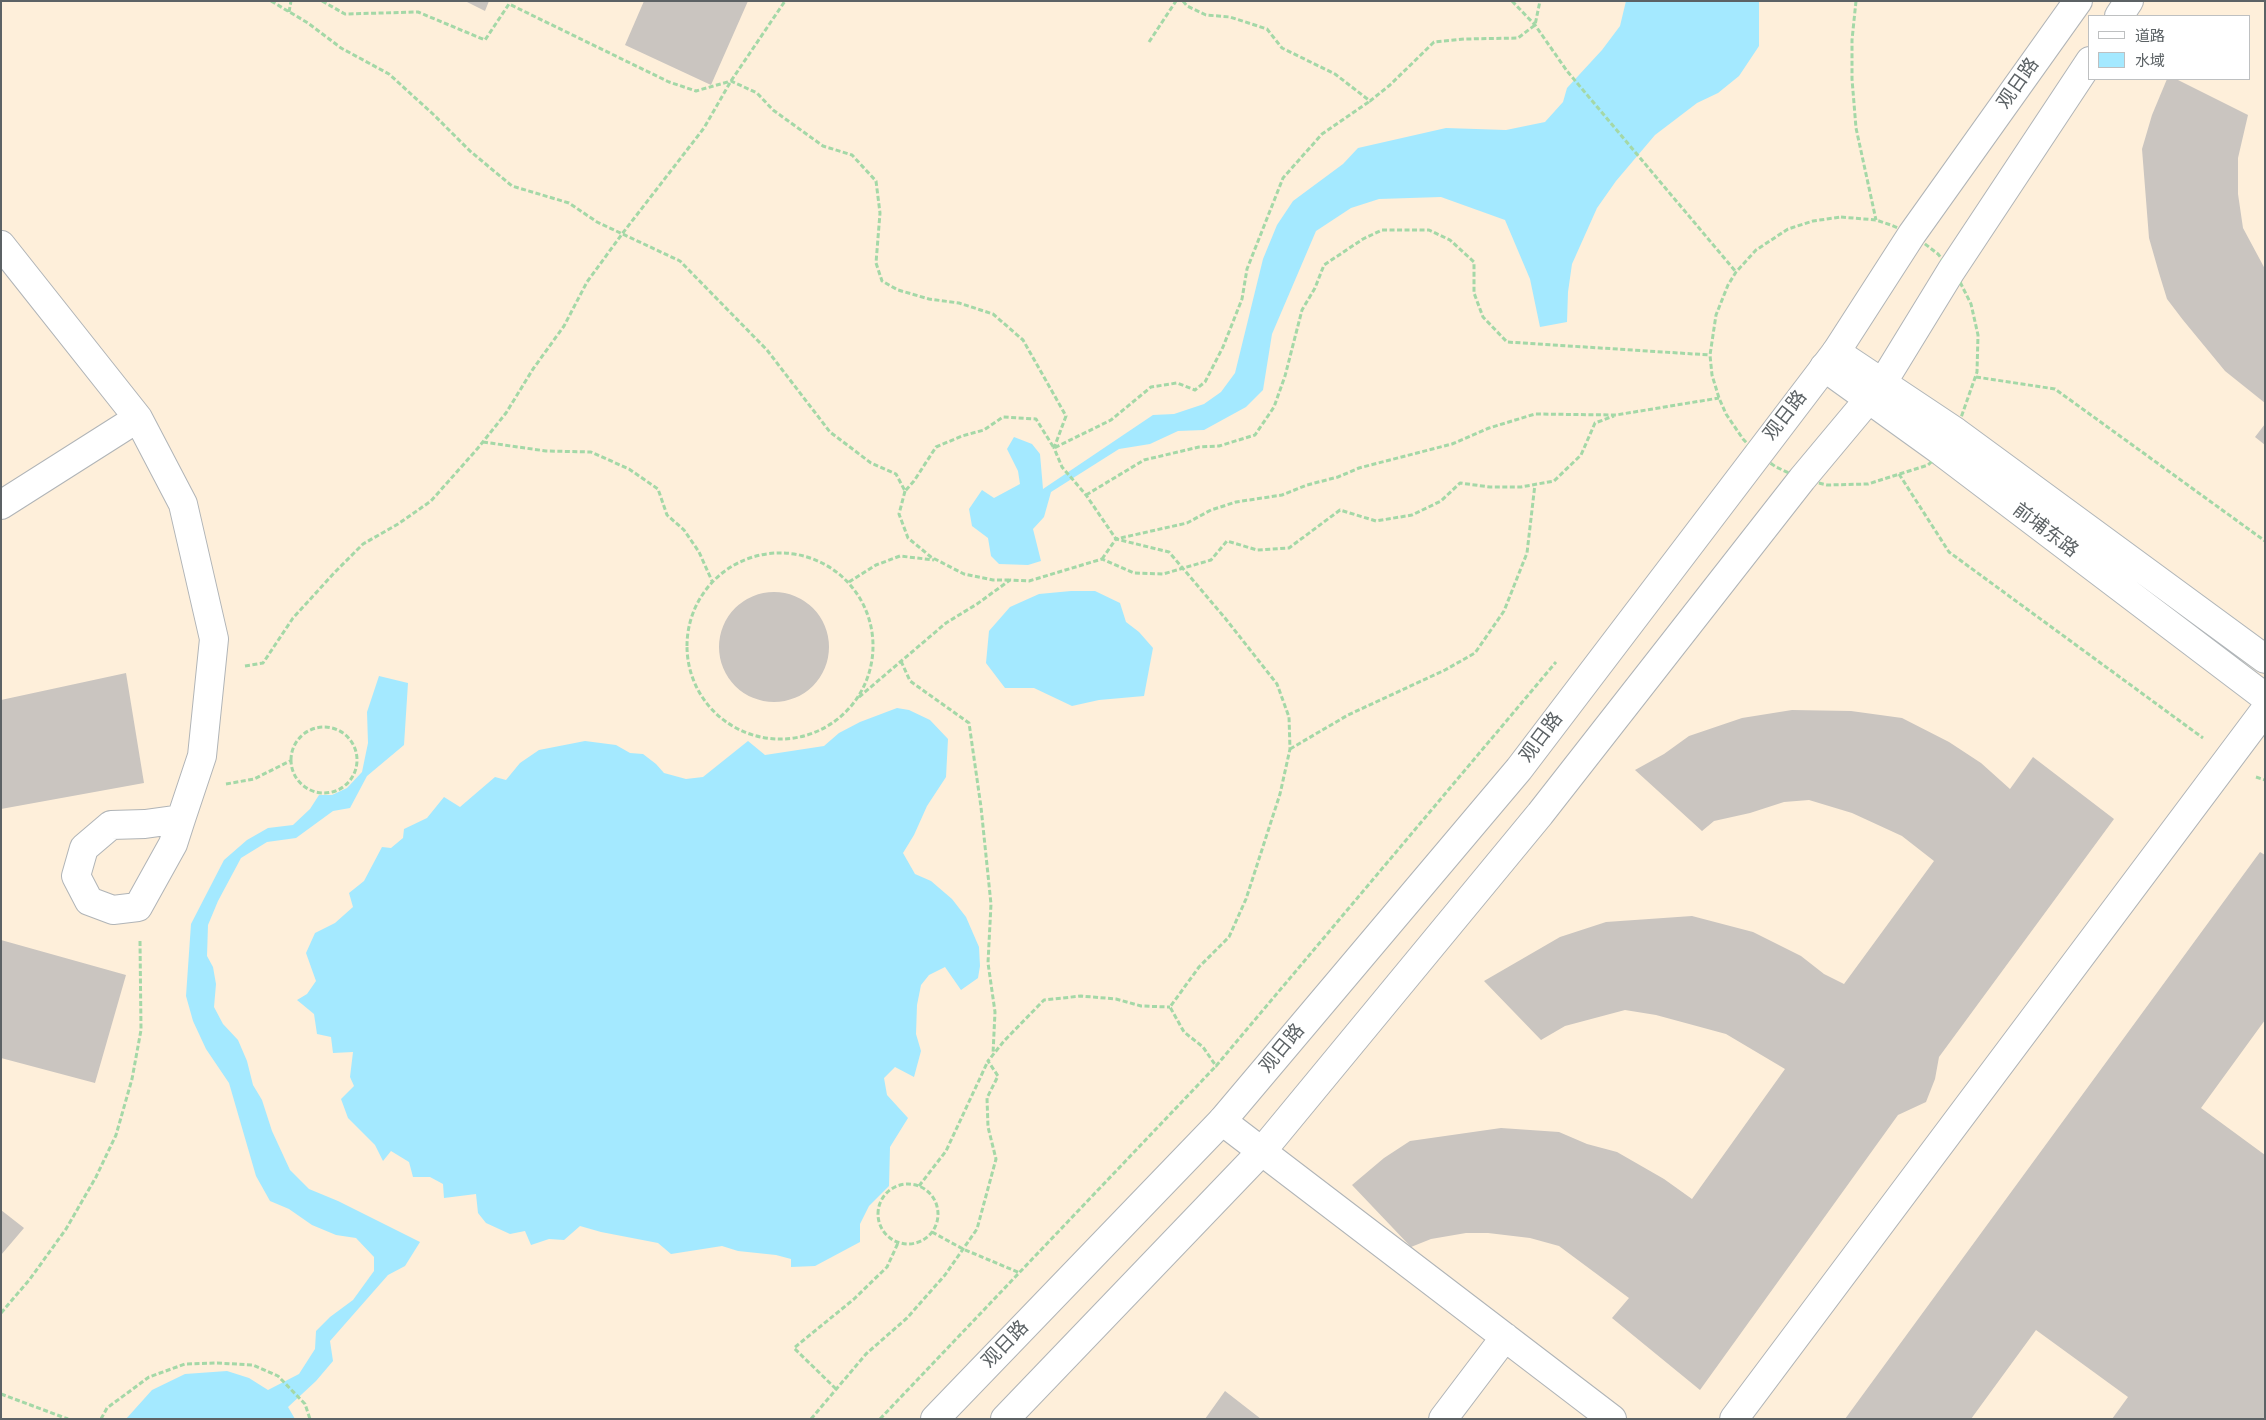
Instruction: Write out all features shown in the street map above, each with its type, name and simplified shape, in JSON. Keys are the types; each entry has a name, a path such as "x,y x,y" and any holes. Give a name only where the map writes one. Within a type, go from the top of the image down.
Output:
{"street":[{"name":"观日路","path":"935,1419 1222,1121 1519,769 1830,359 1912,234 2078,1"},
{"path":"2121,15 2129,1"},
{"path":"1005,1419 1262,1152 1540,814 1802,480 1876,391 1951,271 2088,64"},
{"path":"1,245 138,418 183,504 214,639 202,756 182,819 173,844 138,907 112,910 89,901 76,876 84,848 111,825 145,824 182,819"},
{"name":"前埔东路","path":"1830,359 1876,391 1950,458 2265,697"},
{"name":"前埔东路","path":"1876,391 1956,432 2265,659"},
{"path":"1,505 138,418"},
{"path":"1734,1419 2265,710"},
{"path":"1222,1121 1612,1419"},
{"path":"1443,1419 1505,1337"}],"path":[{"path":"271,1 308,23 341,48 389,74 470,151 512,186 569,203 597,222 680,261 768,350 830,432 872,463 896,474 905,491"},
{"path":"289,12 291,1"},
{"path":"322,1 345,14 418,12 485,40 509,4 669,82 696,92 731,81 757,93 773,110 823,146 852,155 876,180 880,213 876,263 882,281 898,290 929,299 959,303 993,314 1023,340 1066,416 1054,448"},
{"path":"212,668 239,667 263,663 293,618 335,572 363,544 398,524 431,501 483,442 506,413 533,369 564,326 587,282 704,128 731,81 785,1"},
{"path":"1149,42 1176,1"},
{"path":"1183,1 1187,6 1206,15 1230,17 1267,29 1282,48 1335,74 1370,101"},
{"path":"1512,1 1535,25 1568,71 1641,161 1736,272"},
{"path":"1054,448 1111,420 1151,387 1177,384 1195,390 1205,382 1223,347 1242,299 1246,269 1283,178 1322,134 1390,85 1434,42 1465,38 1518,38 1535,25 1540,1"},
{"path":"1856,1 1852,40 1852,79 1856,128 1876,220"},
{"path":"1885,232 1896,216"},
{"path":"1086,495 1144,460 1199,447 1219,446 1255,435 1274,407 1293,349 1302,310 1324,265 1363,239 1382,230 1429,230 1450,240 1474,262 1474,293 1483,317 1507,342 1710,355"},
{"path":"1976,377 2055,390 2265,541"},
{"path":"1170,1007 1198,967 1228,937 1246,899 1280,794 1290,749 1289,716 1277,684 1169,552 1116,539 1086,495 1062,467 1054,448 1036,419 1003,417 984,430 962,436 936,447 914,481 905,491 899,514 908,538 937,560 964,574 993,580 1030,581 1102,559 1116,539 1187,523 1212,510 1236,502 1282,496 1307,485 1338,477 1359,468 1443,447 1490,428 1535,414 1616,415 1719,398"},
{"path":"1102,559 1134,573 1163,574 1211,560 1227,541 1257,550 1289,548 1340,510 1376,520 1412,516 1441,501 1460,483 1490,487 1520,487 1554,481 1580,455 1595,423 1616,415"},
{"path":"1736,447 1748,431"},
{"path":"483,442 546,451 591,452 629,469 658,489 666,515 684,530 699,552 712,581"},
{"path":"1900,474 1949,552 2230,757"},
{"path":"1290,749 1348,715 1445,670 1475,653 1504,612 1527,553 1535,484"},
{"path":"859,697 870,674 874,640 867,609 849,582 815,558 783,552 739,561 712,581 691,616 686,647 691,677 707,705 722,720 759,738 780,740 814,734 844,716 859,697 946,623 977,604 1010,580"},
{"path":"849,582 876,565 900,556 937,560"},
{"path":"901,661 910,681 969,723 981,807 991,904 988,964 995,1012 993,1055"},
{"path":"880,1419 1216,1066 1556,661"},
{"path":"191,789 254,780 290,761 293,749 299,738 317,727 331,728 347,737 353,745 356,757 354,773 349,782 339,790 328,794 306,789 297,780 290,761"},
{"path":"1,1313 30,1279 66,1228 96,1177 116,1135 132,1080 141,1030 142,996 138,907"},
{"path":"919,1186 946,1151 988,1061 1004,1041 1044,1000 1081,996 1116,999 1141,1006 1170,1007"},
{"path":"1170,1007 1184,1032 1203,1047 1216,1066"},
{"path":"811,1419 866,1354 907,1318 945,1275 978,1229 996,1159 988,1127 987,1098 998,1076 988,1061"},
{"path":"902,1185 919,1186 928,1192 937,1206 938,1217 932,1232 919,1242 909,1245 898,1243 889,1238 879,1225 879,1206 884,1196 892,1188 902,1185"},
{"path":"932,1232 963,1249 1020,1273"},
{"path":"836,1389 794,1348 854,1299 887,1267 898,1243"},
{"path":"101,1419 107,1408 149,1377 185,1364 253,1365 278,1376 306,1404 310,1419"},
{"path":"1,1394 68,1419"}],"shaded area":[{"path":"1,1 2265,1 2265,1419 1,1419"}],"water":[{"path":"1626,1 1759,1 1759,46 1739,76 1718,93 1697,103 1655,135 1616,181 1597,208 1572,264 1568,292 1567,322 1540,327 1530,279 1505,220 1441,197 1379,199 1351,208 1316,231 1272,334 1263,390 1246,407 1204,430 1178,431 1150,444 1119,449 1051,492 1044,517 1033,529 1041,561 1028,565 999,564 991,556 988,538 972,526 969,509 982,490 994,498 1020,484 1018,471 1007,449 1014,437 1032,444 1040,454 1043,489 1153,415 1174,414 1204,404 1221,392 1235,373 1263,259 1277,225 1293,201 1343,164 1358,148 1446,128 1506,130 1545,122 1563,102 1567,88 1602,50 1620,26"},
{"path":"1095,591 1120,603 1126,622 1139,632 1153,648 1144,696 1099,700 1072,706 1034,688 1005,688 986,663 989,631 1010,607 1039,594"},
{"path":"379,676 408,683 404,745 367,776 350,808 333,811 296,838 267,842 241,858 218,901 208,925 207,956 213,967 216,984 214,1007 223,1024 238,1040 247,1061 253,1085 262,1100 272,1131 290,1170 309,1189 338,1201 420,1242 405,1266 388,1275 330,1341 333,1361 316,1381 288,1407 295,1419 126,1419 152,1390 185,1374 227,1371 249,1378 268,1390 299,1374 315,1349 316,1331 330,1317 353,1300 374,1271 374,1257 356,1238 336,1235 312,1225 289,1209 270,1201 256,1176 229,1083 206,1049 193,1021 186,996 191,924 224,860 247,840 268,828 293,825 310,809 319,795 332,795 347,788 362,772 368,743 367,712"},
{"path":"897,708 909,710 930,720 948,739 946,777 927,806 914,835 903,853 915,874 931,881 952,899 966,917 979,947 980,966 978,978 961,990 945,967 929,975 921,985 917,1005 916,1034 921,1051 914,1077 895,1067 884,1078 887,1095 908,1118 890,1147 889,1186 869,1206 860,1224 860,1242 815,1266 791,1267 791,1259 776,1255 738,1251 722,1246 671,1254 658,1243 580,1226 564,1240 549,1239 531,1245 525,1231 510,1234 486,1223 478,1213 476,1194 444,1198 443,1184 430,1177 413,1177 409,1162 391,1151 383,1161 375,1145 348,1118 341,1099 354,1086 350,1077 353,1052 333,1053 331,1037 317,1034 314,1014 297,1000 307,994 316,981 306,953 315,933 335,923 353,907 349,893 364,881 382,847 391,848 403,838 404,829 427,818 444,797 460,807 495,777 506,780 520,763 539,750 585,741 616,745 630,753 643,754 664,773 686,779 703,777 748,741 765,755 824,746 839,733 860,722"}],"building":[{"path":"465,1 489,1 485,11"},
{"path":"644,1 748,1 711,85 625,45"},
{"path":"2167,80 2178,80 2248,115 2238,158 2238,194 2243,228 2265,269 2265,403 2225,371 2167,299 2149,238 2142,149 2152,115"},
{"path":"2265,424 2265,445 2255,437"},
{"path":"774,592 795,596 813,608 825,626 829,647 825,668 813,686 795,698 774,702 753,698 735,686 723,668 719,647 723,626 735,608 753,596"},
{"path":"126,673 144,783 1,809 1,700"},
{"path":"1792,710 1851,711 1902,718 1949,742 1981,763 2010,789 2033,757 2114,819 1939,1057 1935,1079 1926,1102 1898,1115 1700,1390 1612,1318 1629,1298 1559,1246 1530,1238 1488,1233 1466,1233 1431,1239 1411,1247 1352,1185 1384,1158 1410,1141 1501,1128 1559,1132 1587,1144 1617,1152 1664,1179 1692,1199 1785,1069 1726,1034 1656,1015 1625,1010 1565,1026 1541,1040 1484,981 1560,937 1606,922 1692,916 1753,932 1801,956 1824,974 1844,984 1934,861 1902,836 1852,813 1809,800 1784,802 1750,813 1714,821 1702,831 1635,770 1664,754 1689,736 1742,718"},
{"path":"2260,852 2265,855 2265,1020 2201,1108 2265,1155 2265,1419 2112,1419 2128,1397 2036,1330 1971,1419 1845,1419"},
{"path":"1,940 126,975 95,1083 1,1058"},
{"path":"1,1210 24,1228 1,1255"},
{"path":"1225,1391 1261,1419 1205,1419"}]}
